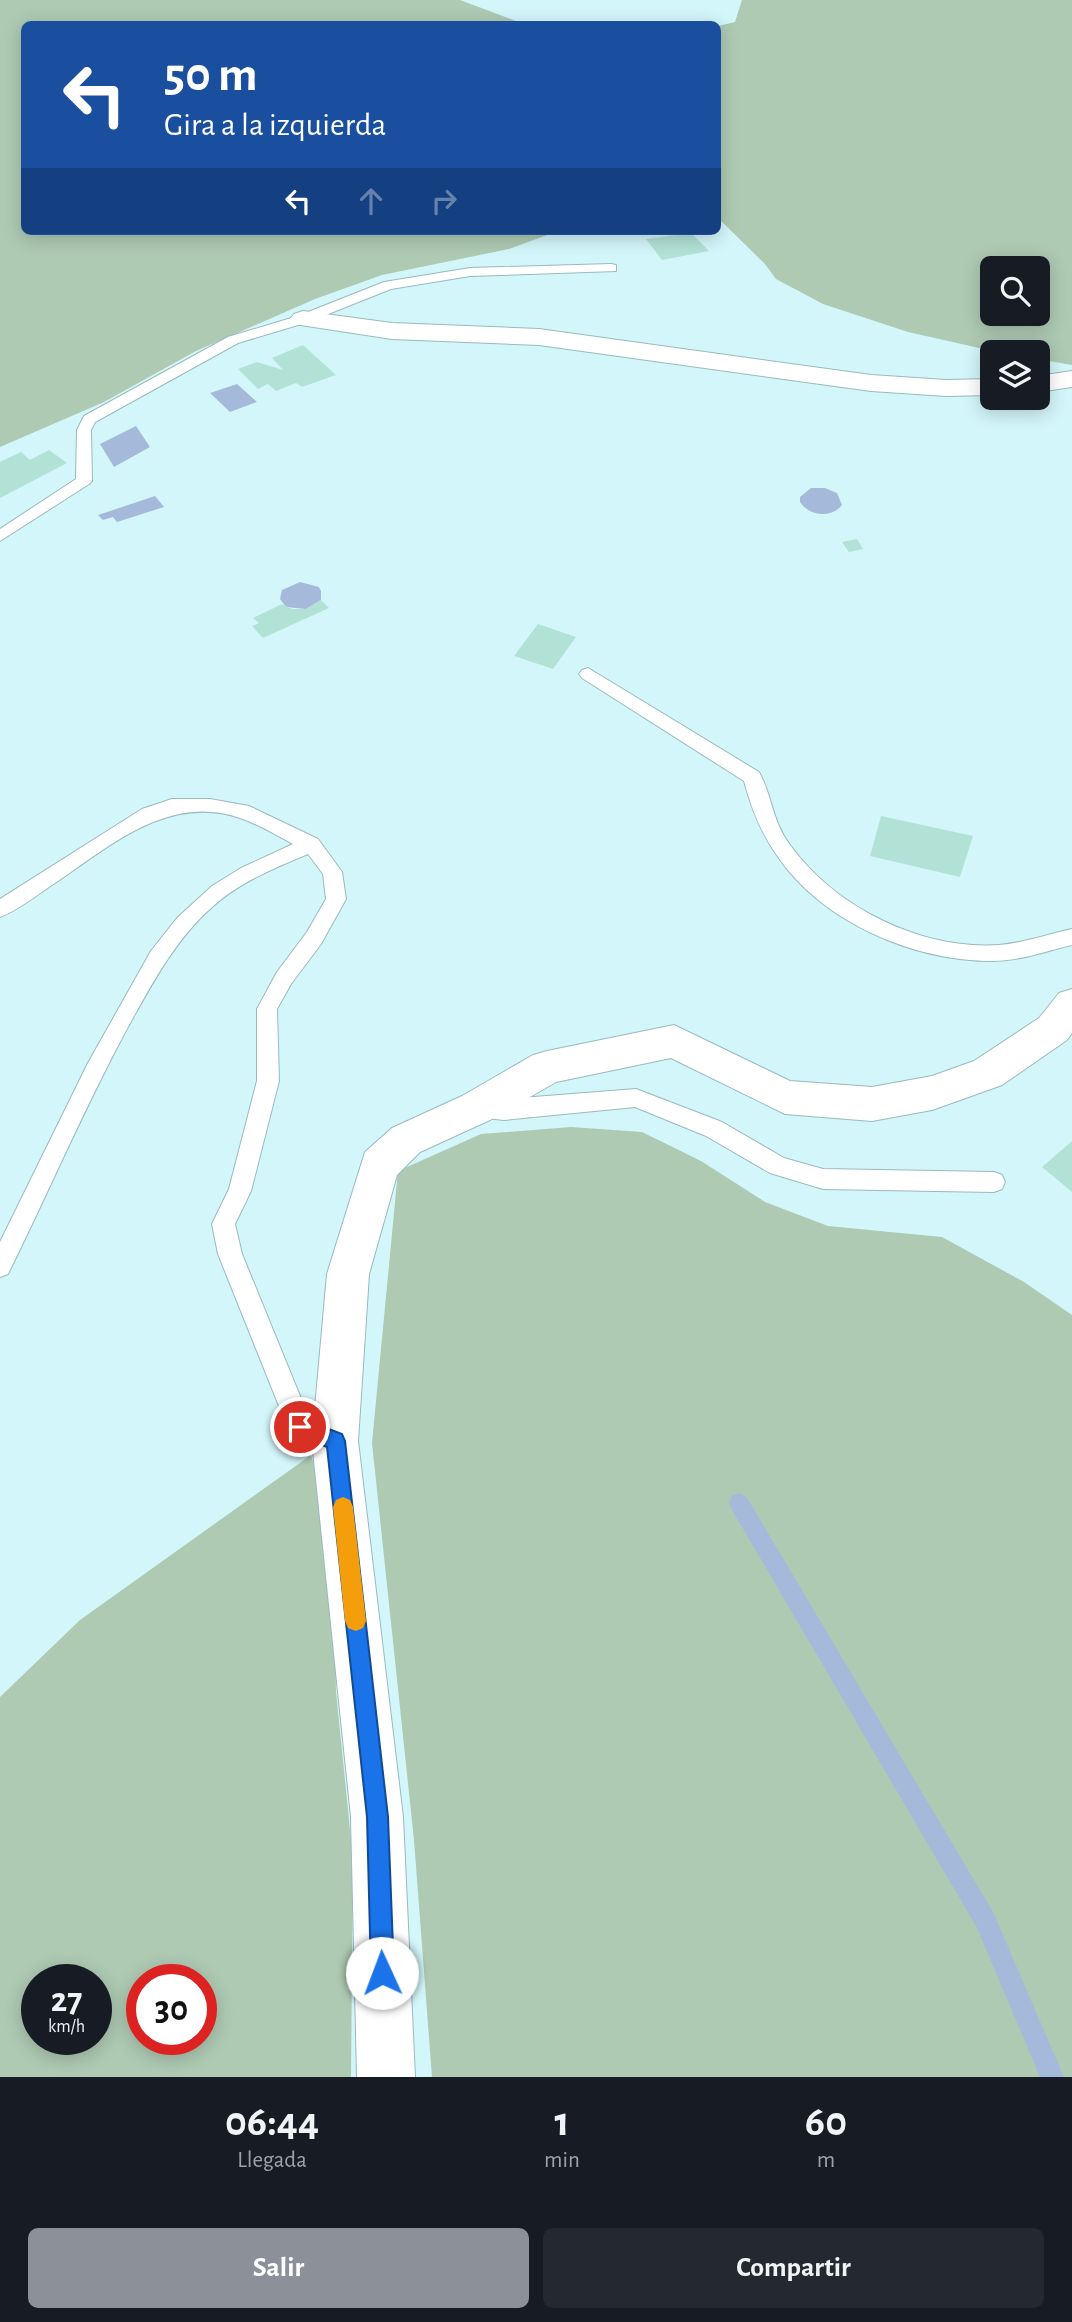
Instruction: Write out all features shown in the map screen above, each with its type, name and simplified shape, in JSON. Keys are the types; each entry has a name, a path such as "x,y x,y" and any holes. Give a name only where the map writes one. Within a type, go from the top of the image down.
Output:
{"street":[{"path":"303,319 392,331 539,337 871,383 980,387"},
{"path":"1050,382 1072,379"},
{"path":"386,2077 377,1817 335,1441 348,1274 379,1165 406,1140 475,1108 547,1067 674,1041 785,1097 872,1104 932,1093 988,1073 1053,1029 1072,1004"}],"lane":[{"path":"0,536 84,481 84,430 89,419 233,340 303,319 354,296 389,285 470,272 611,268"},
{"path":"588,674 752,778 755,794 768,827 813,887 841,908 936,948 995,953 1072,937"},
{"path":"0,909 108,838 149,814 172,806 210,806 242,811 311,844 332,872 336,899 267,1009 268,1081 240,1191 222,1224 230,1254 300,1427 335,1441"},
{"path":"0,1266 108,1044 157,961 193,913 225,887 262,865 311,844"},
{"path":"475,1108 504,1111 636,1098 714,1129 778,1166 823,1179 994,1182"}],"green space":[{"path":"0,0 460,0 516,21 21,21 21,235 547,235 509,249 382,275 315,299 196,351 104,402 0,447"},
{"path":"742,0 1072,0 1072,365 1050,361 1050,340 980,340 980,348 908,332 823,304 776,279 765,264 721,221 721,25 735,22"},
{"path":"571,1127 642,1132 701,1161 765,1202 828,1226 942,1237 1024,1282 1072,1315 1072,2077 432,2077 414,1840 372,1443 398,1171 481,1134"},
{"path":"311,1455 333,1525 336,1692 353,1859 351,2077 0,2077 0,1697 80,1620"}],"water":[{"path":"237,384 257,402 230,412 210,393"},
{"path":"136,426 150,447 114,467 100,444"},
{"path":"811,488 825,488 837,493 842,505 826,514 814,513 800,502 800,497"},
{"path":"155,496 164,507 117,522 113,517 103,520 98,515"},
{"path":"300,582 319,587 321,600 306,609 286,607 280,599 282,590"}],"building":[{"path":"693,235 709,251 662,260 646,239"},
{"path":"303,345 336,375 302,387 296,383 276,391 268,384 258,389 238,369 257,362 283,370 272,358"},
{"path":"49,450 67,463 0,498 0,462 21,452 30,460"},
{"path":"857,539 863,549 849,552 842,542"},
{"path":"321,600 329,608 263,638 252,626 259,623 253,618 282,604 292,609 306,609"},
{"path":"538,624 576,637 553,669 514,656"},
{"path":"881,816 973,836 960,877 870,856"},
{"path":"1072,1141 1072,1192 1042,1167"}],"waterway":[{"path":"739,1503 985,1920 1052,2077"}],"slow traffic":[{"path":"343,1507 356,1621"}],"route":[{"path":"300,1427 335,1441 377,1817 382,1973"}]}
